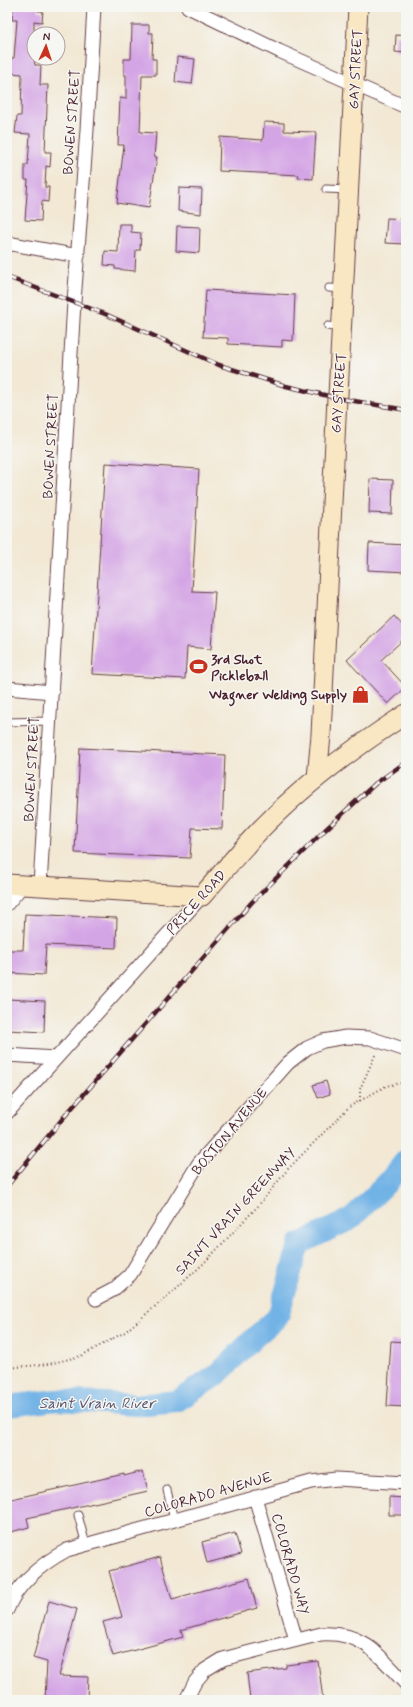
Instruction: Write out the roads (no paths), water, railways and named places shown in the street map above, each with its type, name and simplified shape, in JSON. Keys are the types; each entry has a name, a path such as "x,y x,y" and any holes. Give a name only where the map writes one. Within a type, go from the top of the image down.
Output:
{"street":[{"name":"BOWEN STREET","path":"23,885 50,721 94,7"},
{"path":"188,7 354,85 406,107"},
{"name":"GAY STREET","path":"317,778 321,735 336,404 335,327 337,288 349,190 358,7"},
{"path":"7,243 78,256"},
{"path":"7,688 52,692"},
{"name":"PRICE ROAD","path":"7,1113 271,819 317,778 377,733 406,714"},
{"path":"7,904 23,885 202,896"},
{"name":"BOSTON AVENUE","path":"96,1299 113,1290 130,1275 199,1163 288,1062 307,1048 331,1039 346,1037 370,1038 406,1050"},
{"path":"7,1055 56,1058"},
{"name":"COLORADO AVENUE","path":"7,1610 12,1589 29,1578 48,1560 67,1550 311,1482 336,1479 406,1483"},
{"name":"COLORADO WAY","path":"255,1497 296,1640"},
{"path":"186,1700 195,1682 205,1670 223,1659 321,1634 335,1633 353,1637 369,1647 406,1684"}],"lane":[{"path":"326,189 349,190"},
{"path":"7,722 50,721"},
{"path":"167,1490 174,1520"},
{"path":"78,1515 86,1545"}],"waterway":[{"name":"Saint Vrain River","path":"7,1406 57,1400 136,1405 177,1401 217,1375 255,1337 278,1317 299,1244 351,1219 387,1183 406,1160"}],"railway":[{"path":"7,277 105,314 219,365 286,386 337,398 406,410"},
{"path":"7,1186 64,1117 252,902 325,830 376,783 406,762"}],"place":[{"name":"3rd Shot Pickleball","path":"198,667"},
{"name":"Wagner Welding Supply","path":"360,694"}]}
